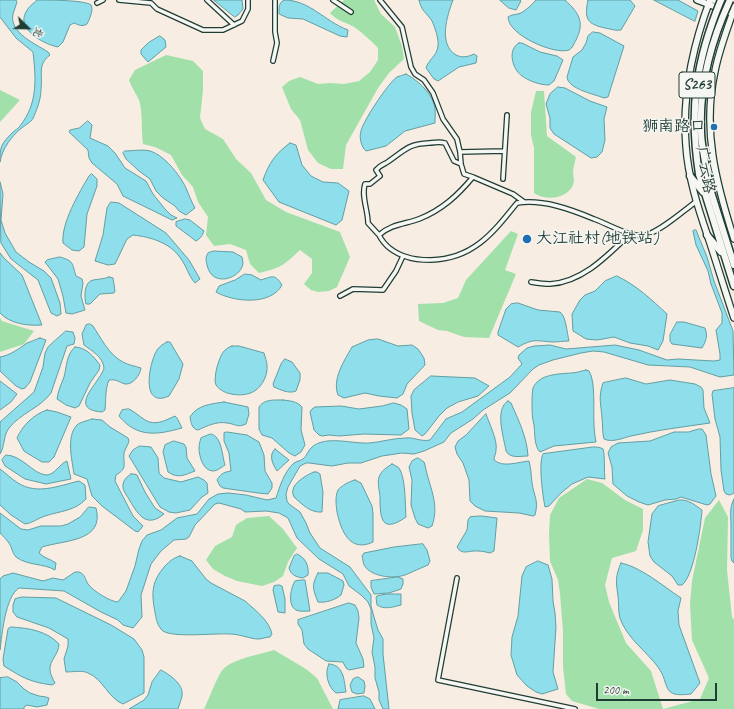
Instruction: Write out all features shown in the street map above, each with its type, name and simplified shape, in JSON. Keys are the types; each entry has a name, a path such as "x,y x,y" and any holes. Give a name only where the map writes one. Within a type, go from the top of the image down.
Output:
{"main road":[{"path":"697,0 710,2 734,11"},
{"name":"广云路","path":"721,0 705,44 697,84 694,110 696,152 699,174 734,286"},
{"name":"广云路","path":"730,0 715,36 706,68 701,131 711,192 734,265"},
{"name":"广云路","path":"710,2 695,49 692,66 685,124 686,147 690,176 697,202 734,318"},
{"name":"S263","path":"734,11 714,72 710,124 716,177 734,239"},
{"path":"692,66 697,62 705,61 712,67 714,72"},
{"path":"690,176 705,194"},
{"path":"707,234 724,255"}],"street":[{"path":"97,3 103,0"},
{"path":"118,0 151,3 157,9 203,30 223,30 242,22 248,9 248,0"},
{"path":"207,0 234,25"},
{"path":"273,61 277,43 275,32 275,0"},
{"path":"333,0 351,12"},
{"path":"380,0 402,27 411,67 416,74 424,80 433,93 443,119 457,139 464,174 513,194 524,202"},
{"path":"503,179 507,115"},
{"path":"461,164 454,161 445,143 438,141 414,144 397,154 388,163 381,164 376,170 380,176 370,184 366,184 363,190 368,223 379,235 383,243 398,254 416,260 442,259 460,256 474,248 488,236 517,203 524,202 545,203 593,218 631,233 645,236 658,230 697,202"},
{"path":"460,152 504,151"},
{"path":"379,235 385,230 418,219 444,206 462,190 473,177"},
{"path":"531,282 548,284 558,283 581,274 596,265 631,233"},
{"path":"340,296 353,289 383,290 396,271 403,256"},
{"path":"457,578 438,680 575,709"}],"green space":[{"path":"344,0 374,0 381,14 395,27 402,46 404,59 389,73 378,88 346,145 343,169 331,169 318,163 308,150 300,120 291,109 282,87 289,81 300,77 318,84 344,84 359,81 370,72 378,60 378,48 357,29 339,20 330,13"},
{"path":"166,55 193,61 203,71 203,90 200,118 205,129 223,139 236,159 251,173 266,200 286,212 340,232 350,257 337,287 329,291 318,292 311,290 304,284 312,273 312,259 300,250 282,265 259,273 250,264 246,250 230,244 214,246 206,235 208,217 198,202 193,187 182,175 171,155 155,147 143,144 139,100 129,80 135,70"},
{"path":"0,90 20,100 0,122"},
{"path":"536,91 544,91 547,136 576,157 573,170 573,185 570,190 561,196 550,198 539,196 534,193 534,148 531,135 531,112"},
{"path":"511,231 518,234 505,270 516,274 489,338 464,337 447,331 438,330 419,321 418,304 443,303 458,298 466,280"},
{"path":"0,318 2,321 34,331 24,344 0,352"},
{"path":"587,479 602,483 625,500 643,509 643,530 636,551 612,558 605,585 609,602 626,643 651,671 663,709 599,709 572,701 566,694 563,667 563,631 560,594 558,580 550,561 550,515 559,498"},
{"path":"719,500 728,517 727,570 732,617 734,620 734,709 663,709 700,699 709,678 692,640 690,604 692,581 705,518"},
{"path":"269,516 283,529 297,548 288,562 283,576 274,582 262,586 237,581 213,569 206,560 215,546 232,537 236,525 247,518"},
{"path":"274,650 306,669 317,678 333,709 204,709 221,672 225,668 245,658"}],"water":[{"path":"0,0 16,0 17,2 13,14 15,27 24,37 48,52 50,55 43,62 41,70 40,96 33,118 11,138 5,147 0,162 0,152 4,143 19,127 30,109 33,100 35,72 33,52 16,38 0,17"},
{"path":"37,0 87,3 91,5 92,12 87,24 82,26 74,23 70,25 63,42 58,47 45,43 33,35 25,24 24,18 27,10"},
{"path":"214,0 242,0 243,9 235,17"},
{"path":"284,0 302,3 309,7 332,22 348,30 347,37 340,36 303,19 288,18 279,14 280,4"},
{"path":"419,0 453,0 448,14 446,29 447,44 450,50 460,57 474,54 477,56 476,63 459,67 438,81 434,79 426,68 437,49 437,37 432,21 423,9"},
{"path":"500,0 521,1 516,10 509,8"},
{"path":"536,0 565,0 574,9 579,18 580,28 576,40 569,50 562,51 543,47 523,37 510,24 508,17 521,13"},
{"path":"588,0 630,0 635,6 621,30 615,30 594,25 588,20 586,12"},
{"path":"654,0 678,0 698,11 695,21"},
{"path":"593,32 600,33 624,46 608,97 604,98 577,88 568,81 567,77 573,57 582,50 588,36"},
{"path":"160,36 165,40 166,47 148,62 141,54 141,50 148,43"},
{"path":"519,43 540,52 557,56 563,60 554,81 549,85 546,85 528,80 519,73 513,64 512,54 515,46"},
{"path":"406,74 419,83 432,99 435,106 435,123 405,131 386,146 366,151 361,142 360,136 366,119 393,80"},
{"path":"558,87 565,88 590,101 607,107 604,119 605,140 602,152 597,157 591,158 554,134 550,128 550,118 546,104 550,94"},
{"path":"88,121 92,125 90,138 108,146 115,153 125,168 146,181 153,194 165,209 177,218 172,220 123,196 117,184 92,163 89,158 88,150 69,132 70,130 79,128"},
{"path":"290,143 296,145 302,165 311,176 323,182 338,183 349,191 342,220 336,225 279,202 263,180 273,159"},
{"path":"147,150 155,153 166,161 180,177 195,208 186,215 163,198 156,191 150,179 126,159 123,153 125,151"},
{"path":"92,174 97,179 97,186 87,214 84,247 79,251 72,250 63,243 65,226 76,199 89,176"},
{"path":"0,182 3,194 1,220 5,233 16,252 44,271 51,278 60,303 61,314 57,316 51,313 38,280 11,259 1,243"},
{"path":"111,202 119,203 166,233 189,260 200,279 195,283 177,253 172,249 153,239 140,236 133,235 127,239 115,264 108,265 95,261 103,235 107,208"},
{"path":"185,219 190,220 204,231 201,237 196,241 176,226 176,222"},
{"path":"696,230 733,331 734,375 720,377 690,367 648,365 604,352 593,351 581,353 539,365 533,369 510,393 451,433 444,442 424,451 414,454 402,453 382,456 361,463 348,463 332,466 306,463 300,466 288,487 286,494 287,501 300,512 310,533 320,548 350,567 371,595 371,606 374,617 378,630 383,639 383,654 389,709 383,709 379,700 372,652 374,638 371,624 371,609 368,602 349,586 343,574 319,559 297,538 288,518 279,513 266,511 245,512 241,509 219,503 215,504 195,525 189,537 186,539 174,540 161,551 151,564 141,595 142,617 133,628 123,625 118,620 64,591 19,588 10,599 7,608 0,650 0,579 3,576 13,573 43,581 53,578 63,580 75,572 79,572 84,575 88,584 94,590 115,602 118,602 126,591 142,541 147,535 161,530 177,518 197,514 209,499 218,494 228,493 246,495 267,500 276,498 283,479 294,463 303,459 311,448 318,443 324,441 339,441 369,443 409,438 430,440 446,419 462,412 510,377 522,364 518,358 519,355 527,348 550,345 566,349 615,345 639,350 667,360 720,360 716,330 722,323 722,313 711,284 708,271 696,245 693,231"},
{"path":"214,251 233,252 242,257 243,263 238,273 226,279 215,277 210,272 206,259 208,253"},
{"path":"0,253 22,275 42,325 20,324 9,320 0,313"},
{"path":"60,257 72,263 76,276 82,279 83,283 81,296 85,310 72,314 66,313 58,279 45,262 47,260"},
{"path":"245,274 252,275 261,280 273,277 282,285 277,292 261,299 241,300 216,292 219,286 235,280"},
{"path":"617,276 637,288 667,314 663,341 658,350 648,346 630,343 614,337 597,340 586,339 573,331 572,314 580,300 585,295 595,291 605,281"},
{"path":"109,277 113,278 114,293 100,294 90,304 86,304 86,287 90,281"},
{"path":"518,303 538,310 560,312 565,321 569,341 535,341 528,342 518,347 498,335 506,309 511,304"},
{"path":"677,322 684,322 705,328 706,338 702,348 672,344 670,341 670,335"},
{"path":"90,324 93,326 106,346 118,359 141,368 138,376 131,383 125,384 116,380 109,380 106,391 105,410 102,412 92,410 87,406 86,401 88,394 104,368 99,357 84,345 82,334 86,325"},
{"path":"66,331 73,332 75,338 74,344 67,346 51,393 41,403 19,418 9,428 0,454 0,422 34,392 48,347"},
{"path":"40,338 46,340 30,382 25,388 22,389 16,386 0,371 0,357"},
{"path":"378,339 398,346 412,345 418,349 424,358 425,365 407,384 403,394 397,398 365,393 344,398 338,395 338,376 342,364 352,347 368,340"},
{"path":"167,342 170,342 183,364 179,379 169,396 160,398 154,396 150,391 149,383 151,364 157,350"},
{"path":"232,346 239,346 264,353 267,364 266,376 261,385 252,393 241,395 229,394 219,389 216,385 216,372 220,358 224,351"},
{"path":"75,347 79,347 86,351 100,365 99,370 90,383 79,406 75,408 66,405 57,399 68,357"},
{"path":"285,359 292,362 300,373 300,380 296,391 293,392 288,392 274,387 273,384 281,364"},
{"path":"586,370 589,371 593,382 594,428 596,442 554,446 540,452 536,443 532,417 533,388 536,383 544,377"},
{"path":"431,376 475,378 489,386 478,396 458,402 447,408 422,436 415,430 411,396 414,390"},
{"path":"626,378 646,384 670,380 695,384 701,387 703,390 704,408 710,423 651,432 621,439 604,439 600,400 603,383"},
{"path":"0,381 17,394 11,402 0,410"},
{"path":"734,388 734,493 730,495 726,494 724,491 721,470 720,437 715,419 712,394 713,391"},
{"path":"270,400 296,402 302,407 301,430 305,445 301,452 295,456 289,453 272,438 262,435 259,429 259,407 261,404"},
{"path":"508,401 511,403 522,428 528,456 513,456 508,454 506,451 501,417 504,405"},
{"path":"224,402 248,407 249,414 246,424 238,426 227,423 212,424 198,430 193,427 190,417 196,410 205,406"},
{"path":"394,403 407,409 409,429 401,435 364,434 322,436 314,430 310,412 315,407 341,406 359,409"},
{"path":"129,409 152,423 167,420 175,416 182,428 156,433 140,431 126,423 119,416 122,410"},
{"path":"47,410 71,417 54,457 49,462 42,462 24,451 17,438 29,421 38,414"},
{"path":"486,414 496,442 494,460 502,464 529,461 536,502 535,515 533,516 519,513 485,511 475,506 470,501 469,480 455,447 458,441 466,435"},
{"path":"92,419 102,420 110,427 128,438 129,441 124,453 124,468 116,475 115,481 133,516 143,526 138,532 102,506 92,496 87,479 74,474 71,455 72,435 77,425"},
{"path":"702,429 706,435 711,474 716,496 710,504 707,505 681,497 648,505 627,496 613,484 612,467 608,453 611,447 618,443 650,441 674,432 688,432"},
{"path":"227,432 247,435 259,442 264,455 265,471 272,483 272,488 268,494 223,488 220,486 217,480 223,473 231,471 229,453 224,441 224,433"},
{"path":"211,434 217,438 219,442 225,465 218,470 213,471 204,466 199,448 201,438"},
{"path":"174,441 184,444 186,447 187,458 195,471 178,476 168,472 163,452 165,445"},
{"path":"140,446 151,447 158,458 159,473 164,478 181,482 198,477 207,483 208,493 202,497 190,510 176,513 169,512 160,507 129,456 133,450"},
{"path":"593,447 603,449 605,479 588,477 572,484 549,506 545,507 541,472 543,454"},
{"path":"275,449 289,460 277,471 272,457"},
{"path":"6,455 17,458 41,474 46,475 52,473 67,461 71,479 46,484 25,479 5,466 2,460"},
{"path":"418,458 424,462 434,502 434,518 432,526 428,528 418,524 411,505 412,480 409,467 412,461"},
{"path":"392,464 398,467 401,471 405,491 406,517 398,522 387,524 382,518 378,479 383,471"},
{"path":"0,469 13,480 25,487 40,489 79,481 85,485 86,499 77,506 25,524 11,515 0,505"},
{"path":"314,472 320,474 323,492 322,512 306,508 294,497 293,493 294,487 298,482"},
{"path":"131,474 137,475 155,508 164,514 153,520 148,520 140,515 123,489 123,482"},
{"path":"355,480 361,483 372,506 373,542 365,545 358,545 348,538 341,526 337,512 336,498 338,490"},
{"path":"734,499 734,563 731,558 731,506"},
{"path":"679,500 688,501 702,510 693,562 690,572 682,585 678,585 672,576 654,562 650,556 648,542 652,514 658,506"},
{"path":"89,507 96,508 97,519 94,527 89,533 81,538 71,541 42,547 39,553 56,563 55,570 46,566 25,562 16,557 9,543 0,533 0,513 21,529 28,530 41,526 61,526 68,524 80,517"},
{"path":"481,516 497,518 494,551 490,553 479,551 463,552 459,550 457,547 467,530 468,520 470,517"},
{"path":"423,544 427,550 430,561 428,565 405,575 395,577 383,576 367,569 364,564 362,556 364,553 394,547"},
{"path":"297,554 305,560 308,568 308,575 303,578 294,575 289,568 294,556"},
{"path":"180,556 192,561 211,583 245,601 253,608 268,624 272,634 270,637 258,639 234,634 185,635 163,631 158,624 156,617 153,598 155,582 165,566"},
{"path":"538,561 548,565 552,579 556,627 553,672 558,689 542,694 527,686 517,675 511,655 512,637 518,616 522,576 526,567"},
{"path":"621,563 636,568 681,598 678,611 679,625 700,683 691,694 681,695 670,692 658,667 627,632 623,625 619,616 616,583"},
{"path":"318,573 328,573 343,581 344,585 341,595 330,601 318,602 315,594 314,581"},
{"path":"398,577 403,579 401,589 389,593 374,594 371,587 371,581"},
{"path":"305,580 310,611 298,611 293,608 291,604 291,591 295,581"},
{"path":"274,586 282,586 285,599 285,613 278,612 273,590"},
{"path":"387,594 401,594 401,605 386,608 377,605 376,597"},
{"path":"22,597 56,598 111,625 134,639 142,650 144,657 144,693 123,704 113,697 98,680 88,673 77,671 66,672 64,659 68,646 68,639 49,628 17,617 13,612 13,605 15,599"},
{"path":"349,603 355,605 358,611 359,618 356,643 363,659 364,667 349,670 343,662 326,661 308,649 304,644 302,630 298,624 298,620"},
{"path":"11,627 24,628 43,633 59,644 59,648 50,667 50,673 55,683 52,685 32,681 4,666 3,659 8,629"},
{"path":"329,664 338,667 340,670 344,678 346,692 336,693 329,684 327,671"},
{"path":"161,670 172,677 181,688 182,696 178,709 129,709 144,700 148,695 152,682"},
{"path":"8,677 17,682 30,693 49,698 47,705 37,707 27,705 24,709 0,709 0,678"},
{"path":"358,677 364,681 364,693 357,694 352,692 350,685 353,679"},
{"path":"364,696 370,699 375,709 338,709 340,700"}],"place":[{"name":"狮南路口","path":"714,127"},
{"name":"大江社村(地铁站)","path":"527,239"}]}
